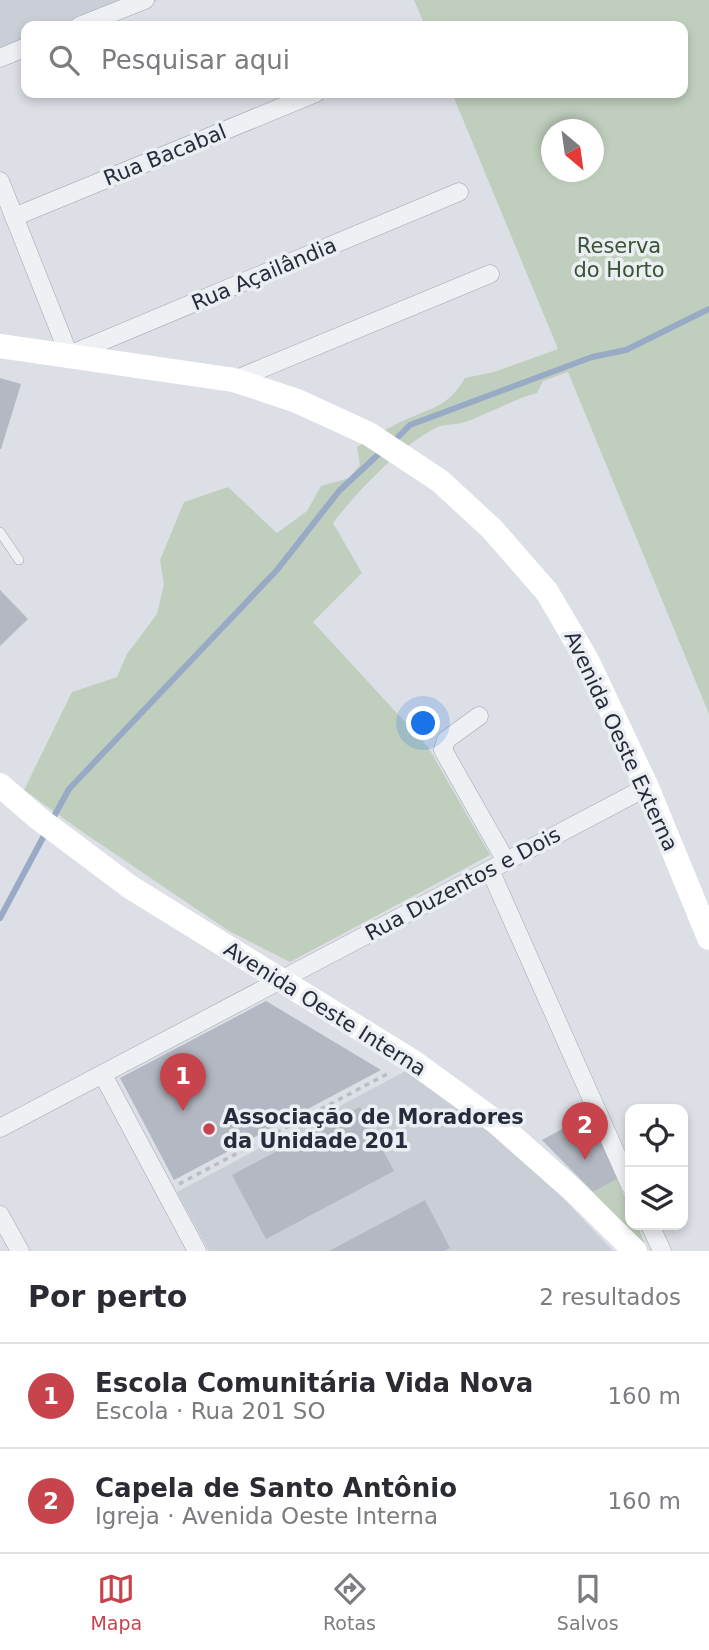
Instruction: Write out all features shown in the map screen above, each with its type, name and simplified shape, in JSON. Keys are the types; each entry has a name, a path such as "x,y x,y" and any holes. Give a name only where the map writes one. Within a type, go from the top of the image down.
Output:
{"street":[{"path":"92,21 145,0"},
{"path":"0,58 21,49"},
{"name":"Rua Bacabal","path":"14,217 304,98"},
{"path":"0,181 69,355"},
{"name":"Rua Açailândia","path":"69,355 459,192"},
{"path":"234,380 491,274"},
{"name":"Avenida Oeste Externa","path":"0,346 234,380 297,401 369,434 440,481 492,529 547,592 587,660 647,787 709,938"},
{"path":"479,716 446,740 443,750 498,866 625,1173"},
{"name":"Rua Duzentos e Dois","path":"0,1128 647,787"},
{"name":"Avenida Oeste Interna","path":"2,791 130,887 412,1061 496,1122 574,1191 635,1251"},
{"path":"103,1075 197,1251"},
{"path":"0,1214 20,1251"},
{"path":"652,1230 662,1251"}],"lane":[{"path":"0,532 19,560"}],"path":[{"path":"165,1191 412,1061"}],"shaded area":[{"path":"0,0 158,0 106,21 21,21 21,57 0,66"},
{"path":"408,1070 489,1132 559,1194 613,1251 209,1251 177,1192"}],"green space":[{"name":"Reserva do Horto","path":"414,0 709,0 709,714 568,372 543,381 537,393 462,423 445,425 423,435 380,471 333,523 362,573 313,622 428,747 490,855 290,962 229,931 24,790 72,692 117,677 127,654 157,614 164,584 160,560 184,502 228,487 277,533 307,511 321,486 349,478 360,465 357,447 393,426 446,401 465,378 494,372 558,349 454,98 688,98 688,21 423,21"},
{"path":"617,1179 625,1197 625,1228 593,1192"},
{"path":"627,1230 639,1230 648,1251"}],"building":[{"path":"0,378 21,384 1,449 0,449"},
{"path":"0,590 28,619 0,646"},
{"name":"Associação de Moradores da Unidade 201","path":"266,1001 381,1070 174,1180 120,1078"},
{"path":"360,1107 394,1171 266,1239 232,1175"},
{"path":"590,1114 617,1179 593,1192 542,1140"},
{"path":"425,1200 450,1248 444,1251 329,1251"}],"waterway":[{"path":"393,442 410,425 592,357 626,350 709,309"},
{"path":"52,820 69,789 277,570 339,491 382,451"},
{"path":"0,918 47,830"}],"place":[{"name":"Escola Comunitária Vida Nova","path":"183,1111"},
{"name":"Associação de Moradores da Unidade 201","path":"209,1129"},
{"name":"Capela de Santo Antônio","path":"585,1160"}]}
